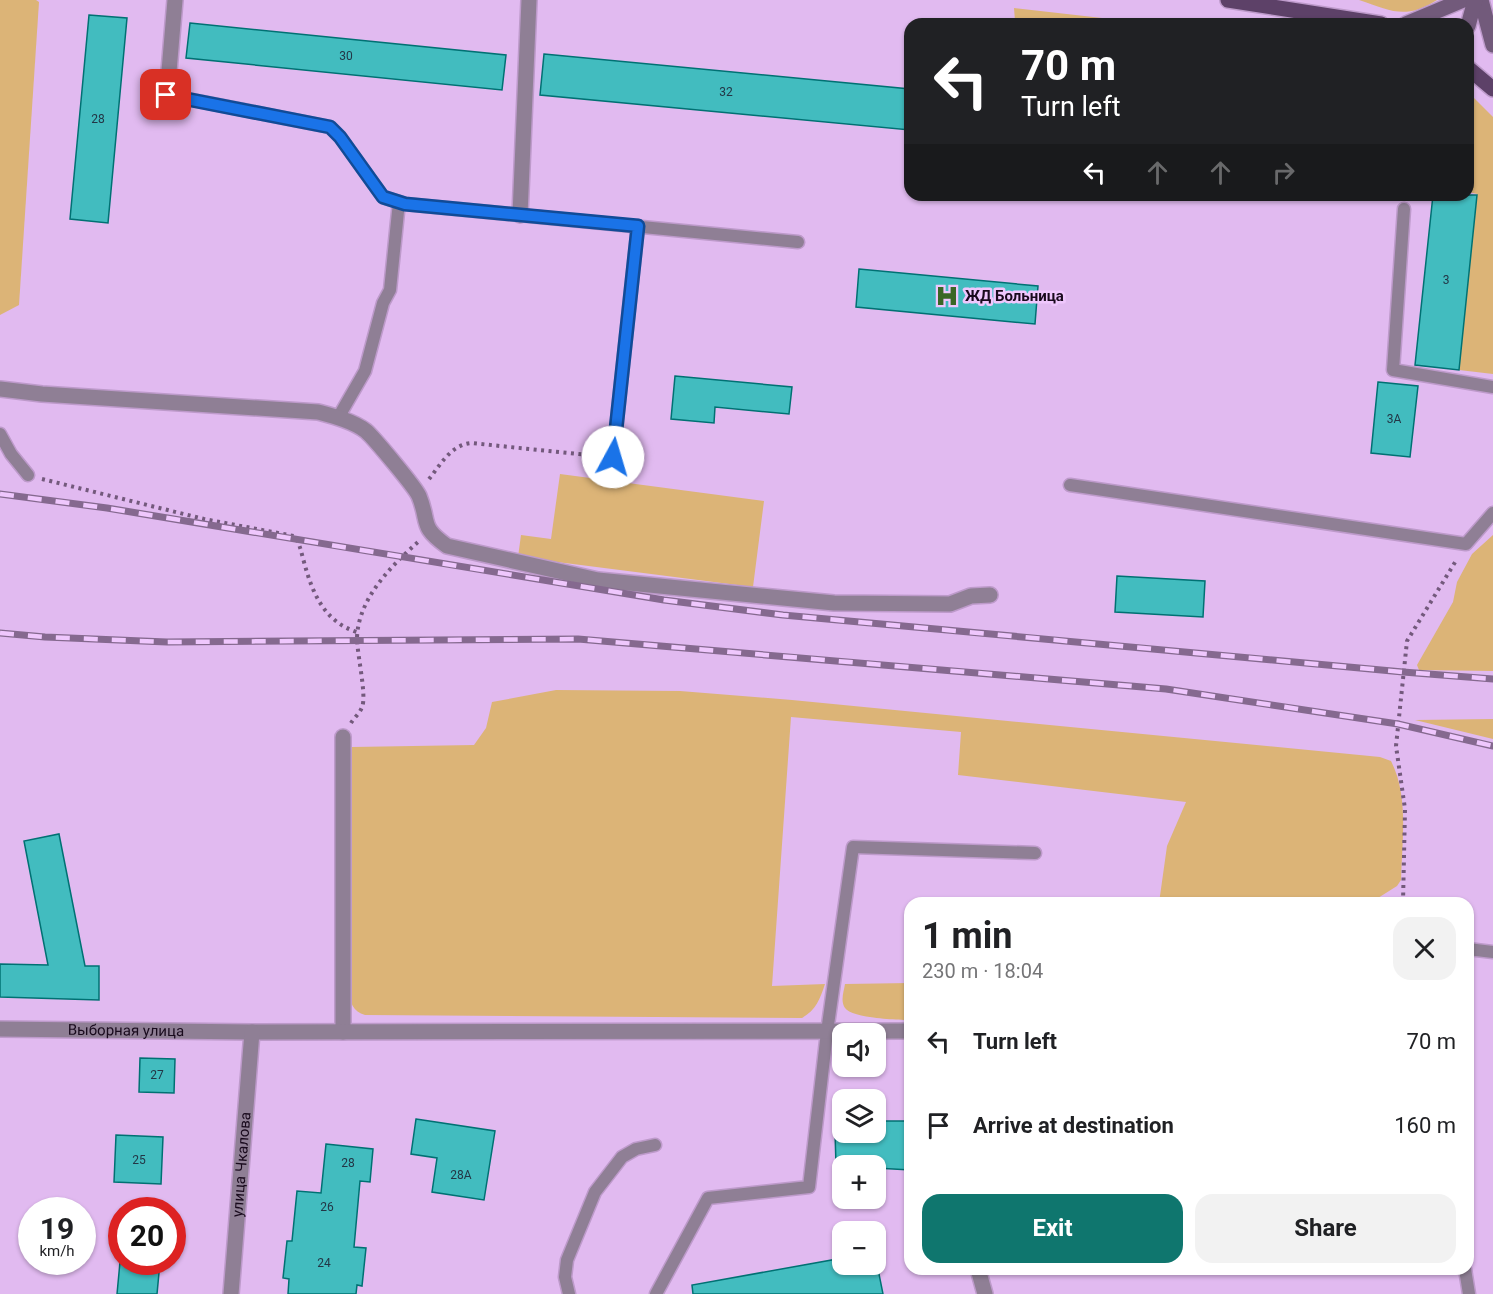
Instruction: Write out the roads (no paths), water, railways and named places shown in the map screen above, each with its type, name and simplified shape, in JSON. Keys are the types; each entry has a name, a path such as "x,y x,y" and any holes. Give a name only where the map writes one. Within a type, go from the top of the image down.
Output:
{"main road":[{"path":"1228,0 1342,18"},
{"path":"1420,18 1463,0"},
{"path":"1470,18 1475,0"},
{"path":"1481,0 1493,45"},
{"path":"1474,73 1493,89"}],"street":[{"path":"166,95 175,0"},
{"path":"520,215 529,0"},
{"path":"0,389 42,394 318,412 338,418 367,433 417,493 429,531 453,549 598,580 834,603 950,604 971,596 990,595"},
{"path":"343,737 343,1032"},
{"name":"Выборная улица","path":"0,1029 252,1032 904,1032"},
{"name":"улица Чкалова","path":"231,1294 252,1032"},
{"path":"980,1275 985,1294"}],"lane":[{"path":"166,95 330,127 340,137 383,197 399,202 798,242"},
{"path":"338,418 365,371 383,303 390,290 399,202"},
{"path":"1404,209 1393,370 1493,387"},
{"path":"613,457 638,226"},
{"path":"0,434 11,454 28,476"},
{"path":"1070,485 1466,544 1493,513"},
{"path":"656,1294 708,1198 809,1187 827,1032 853,847 1035,853"},
{"path":"1474,950 1493,952"},
{"path":"569,1294 565,1277 567,1260 595,1192 622,1158 636,1149 655,1145"},
{"path":"1466,1275 1469,1294"}],"railway":[{"path":"0,494 107,508 664,600 783,615 1493,679"},
{"path":"0,633 167,642 578,639 1166,689 1398,724 1493,746"}],"place":[{"name":"ЖД Больница","path":"947,296"}]}
